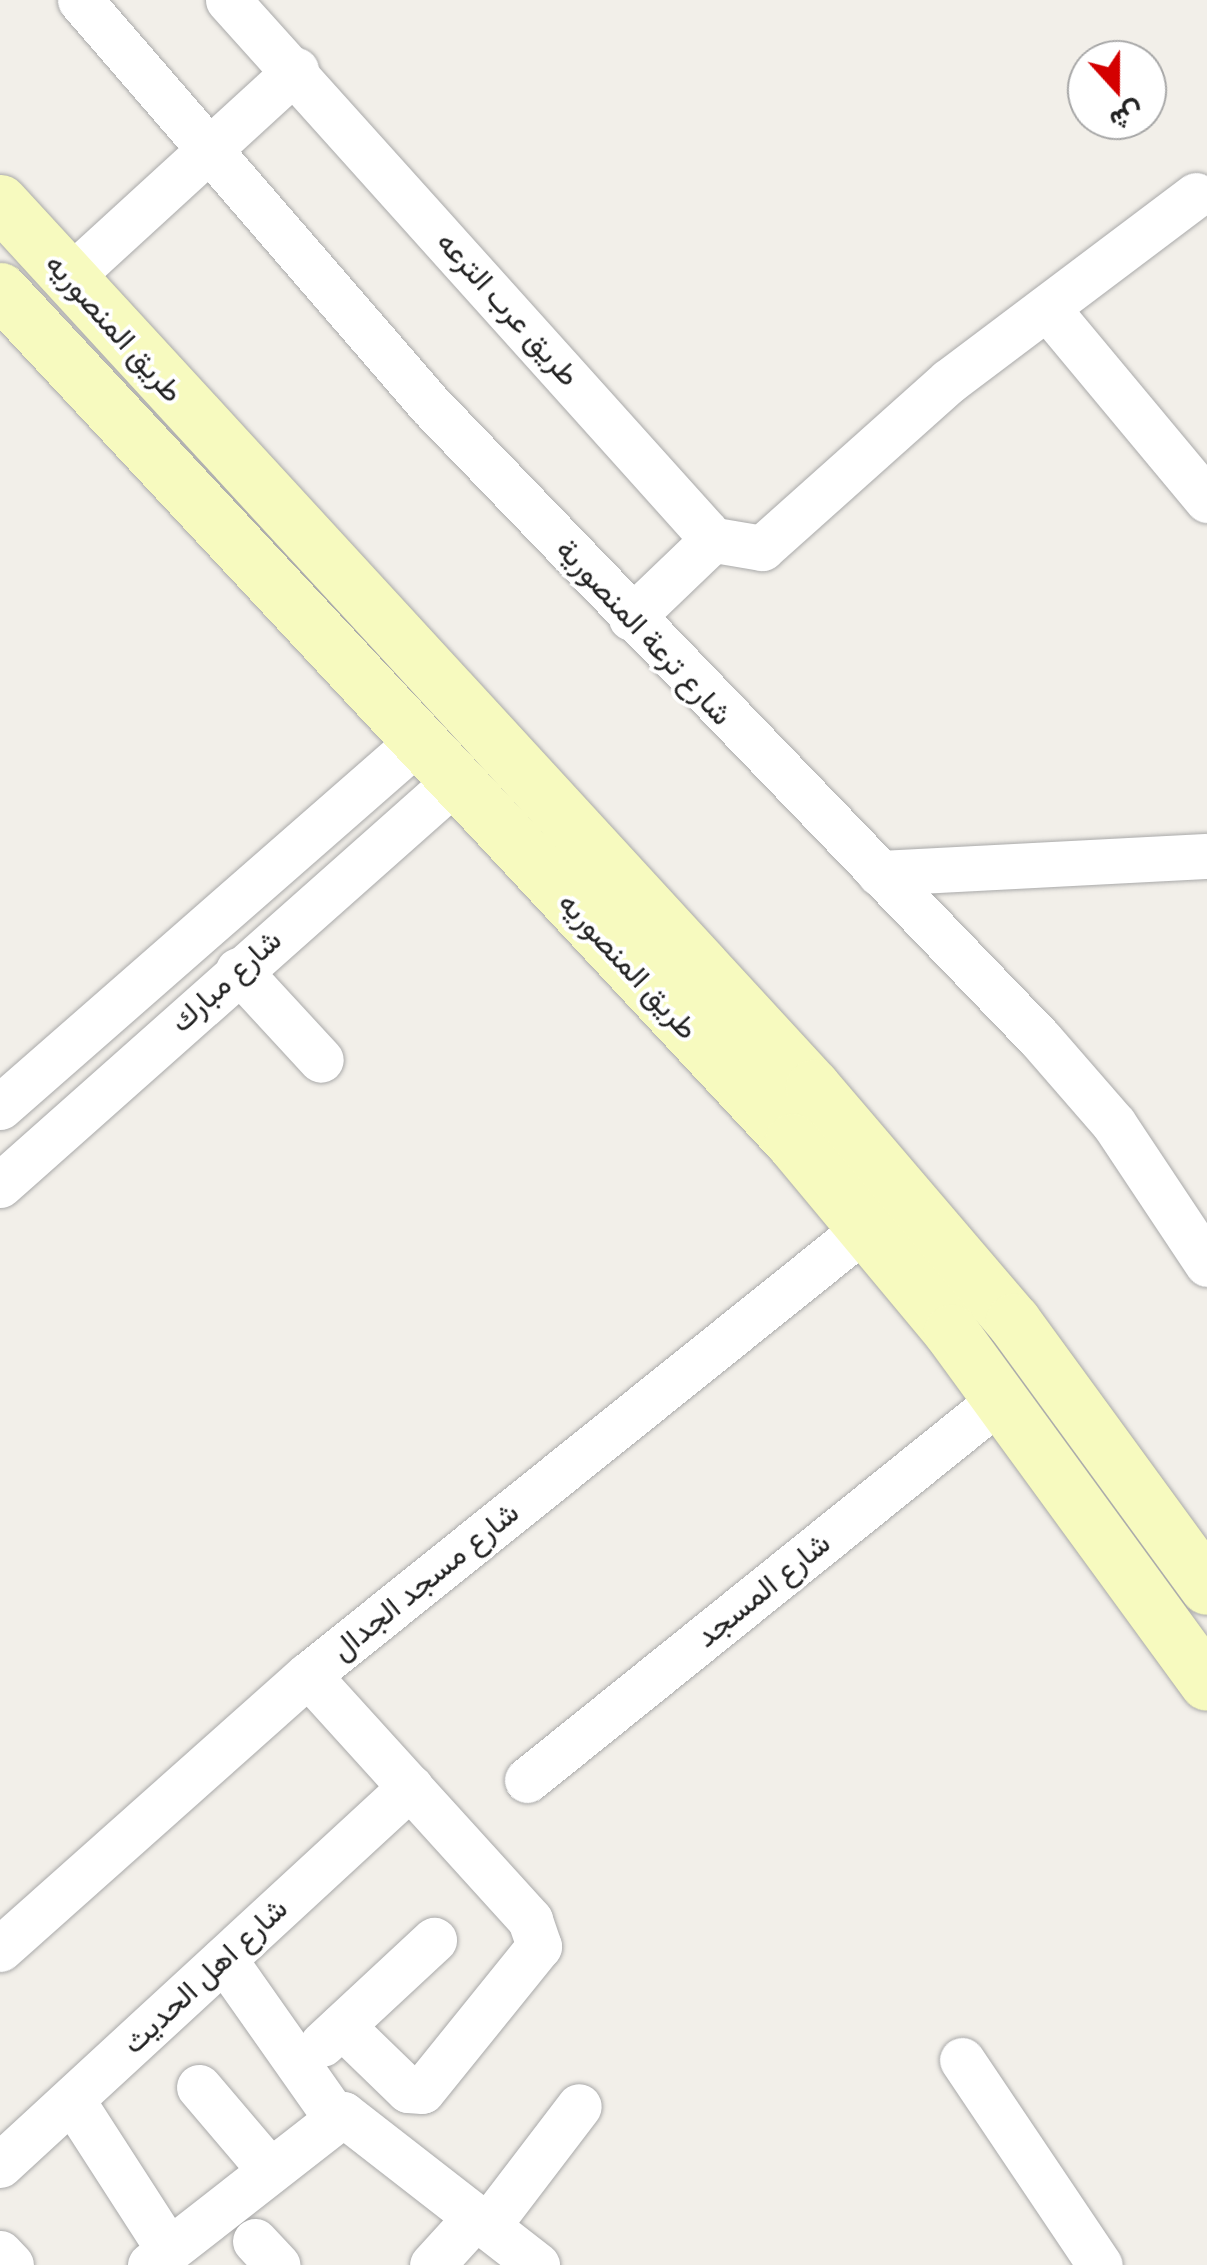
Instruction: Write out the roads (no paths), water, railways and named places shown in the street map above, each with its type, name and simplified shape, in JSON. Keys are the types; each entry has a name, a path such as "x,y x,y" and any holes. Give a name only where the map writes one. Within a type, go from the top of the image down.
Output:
{"main road":[{"name":"طريق المنصوريه","path":"0,202 814,1087 1124,1467 1207,1587"},
{"name":"طريق المنصوريه","path":"0,290 864,1228 1077,1502 1207,1683"},
{"path":"1077,1502 1124,1467"}],"street":[{"name":"شارع ترعة المنصورية","path":"80,0 197,162 879,873 1114,1124 1207,1264"},
{"name":"طريق عرب الترعه","path":"228,0 296,70 709,539"},
{"path":"69,278 296,70"},
{"path":"631,618 709,539 762,548 1046,308 1196,194"},
{"path":"1046,308 1207,500"},
{"name":"شارع مبارك","path":"0,1106 417,742"},
{"name":"شارع مبارك","path":"0,1186 238,970 455,781"},
{"path":"879,873 1207,856"},
{"path":"238,970 321,1060"},
{"path":"90,1027 128,1069"},
{"name":"شارع مسجد الجدال","path":"0,1950 308,1675 864,1228"},
{"name":"شارع المسجد","path":"527,1780 998,1401"},
{"path":"308,1675 530,1920 538,1946 422,2091 408,2090 342,2026"},
{"name":"شارع اهل الحديث","path":"0,2165 410,1787"},
{"path":"298,2064 434,1940"},
{"path":"224,1959 298,2064 329,2116"},
{"path":"962,2060 1100,2265"},
{"path":"199,2088 267,2167"},
{"path":"72,2100 159,2257 329,2116 350,2118 537,2265"},
{"path":"432,2265 481,2222 579,2106"},
{"path":"0,2253 11,2265"}]}
